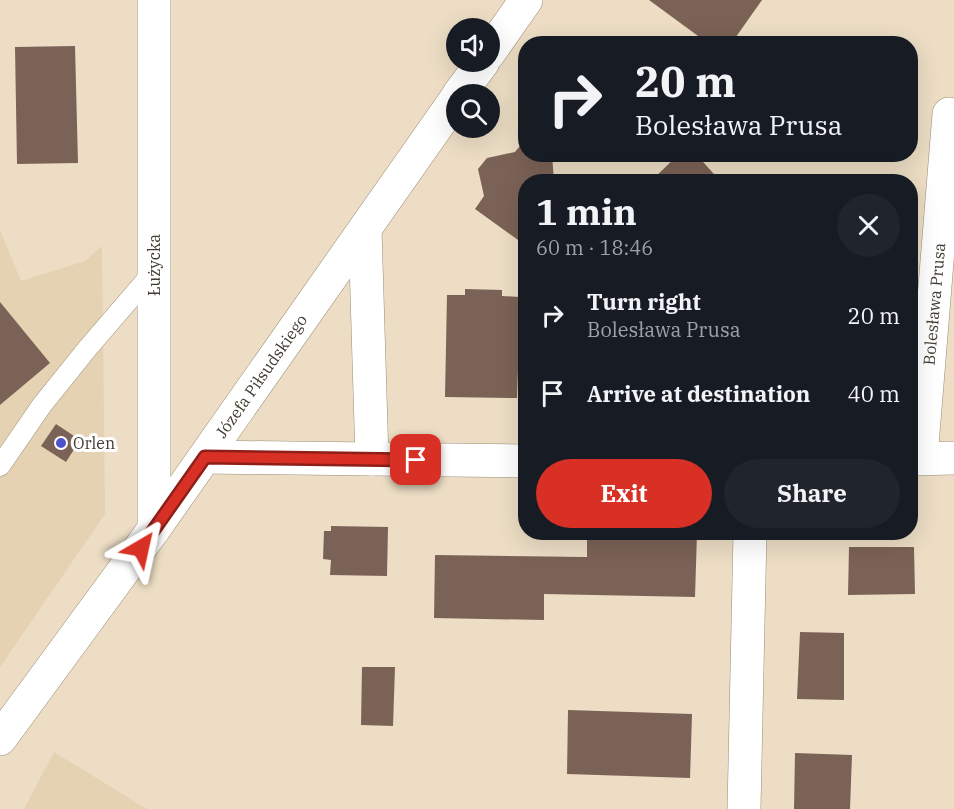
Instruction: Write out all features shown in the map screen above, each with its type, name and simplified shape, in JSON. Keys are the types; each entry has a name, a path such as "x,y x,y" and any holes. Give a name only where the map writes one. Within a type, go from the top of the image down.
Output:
{"street":[{"name":"Łużycka","path":"154,0 154,529"},
{"path":"500,37 526,0"},
{"name":"Józefa Piłsudskiego","path":"0,738 154,529 446,113"},
{"name":"Bolesława Prusa","path":"918,439 950,114"},
{"path":"365,229 372,459"},
{"path":"205,457 518,461"},
{"name":"Bolesława Prusa","path":"918,459 954,458"},
{"path":"744,809 750,540"}],"lane":[{"path":"0,466 49,396 154,271"}],"shaded area":[{"path":"0,230 21,281 85,261 102,246 105,514 0,667"},
{"path":"54,752 147,809 24,809"}],"building":[{"path":"649,0 762,0 737,36 698,36"},
{"path":"75,46 78,163 17,164 15,47"},
{"path":"518,148 518,162 553,162 553,174 518,174 518,240 475,209 484,196 478,169 487,158 515,152"},
{"path":"671,162 703,162 714,174 658,174"},
{"path":"465,289 502,290 502,296 518,297 517,398 445,397 447,295 465,295"},
{"path":"0,302 50,363 0,405"},
{"name":"Orlen","path":"56,424 80,440 66,462 41,446"},
{"path":"331,526 388,527 387,576 330,575 331,560 323,559 324,531 331,531"},
{"path":"587,540 697,540 695,597 544,594 544,620 434,618 435,555 587,557"},
{"path":"849,547 914,547 915,594 848,595"},
{"path":"800,632 844,633 844,700 797,699"},
{"path":"362,667 395,667 393,726 361,725"},
{"path":"568,710 692,714 690,778 567,774"},
{"path":"795,753 852,755 850,809 794,809"}],"place":[{"name":"Orlen","path":"61,443"}],"route":[{"path":"141,548 205,457 416,460"}]}
